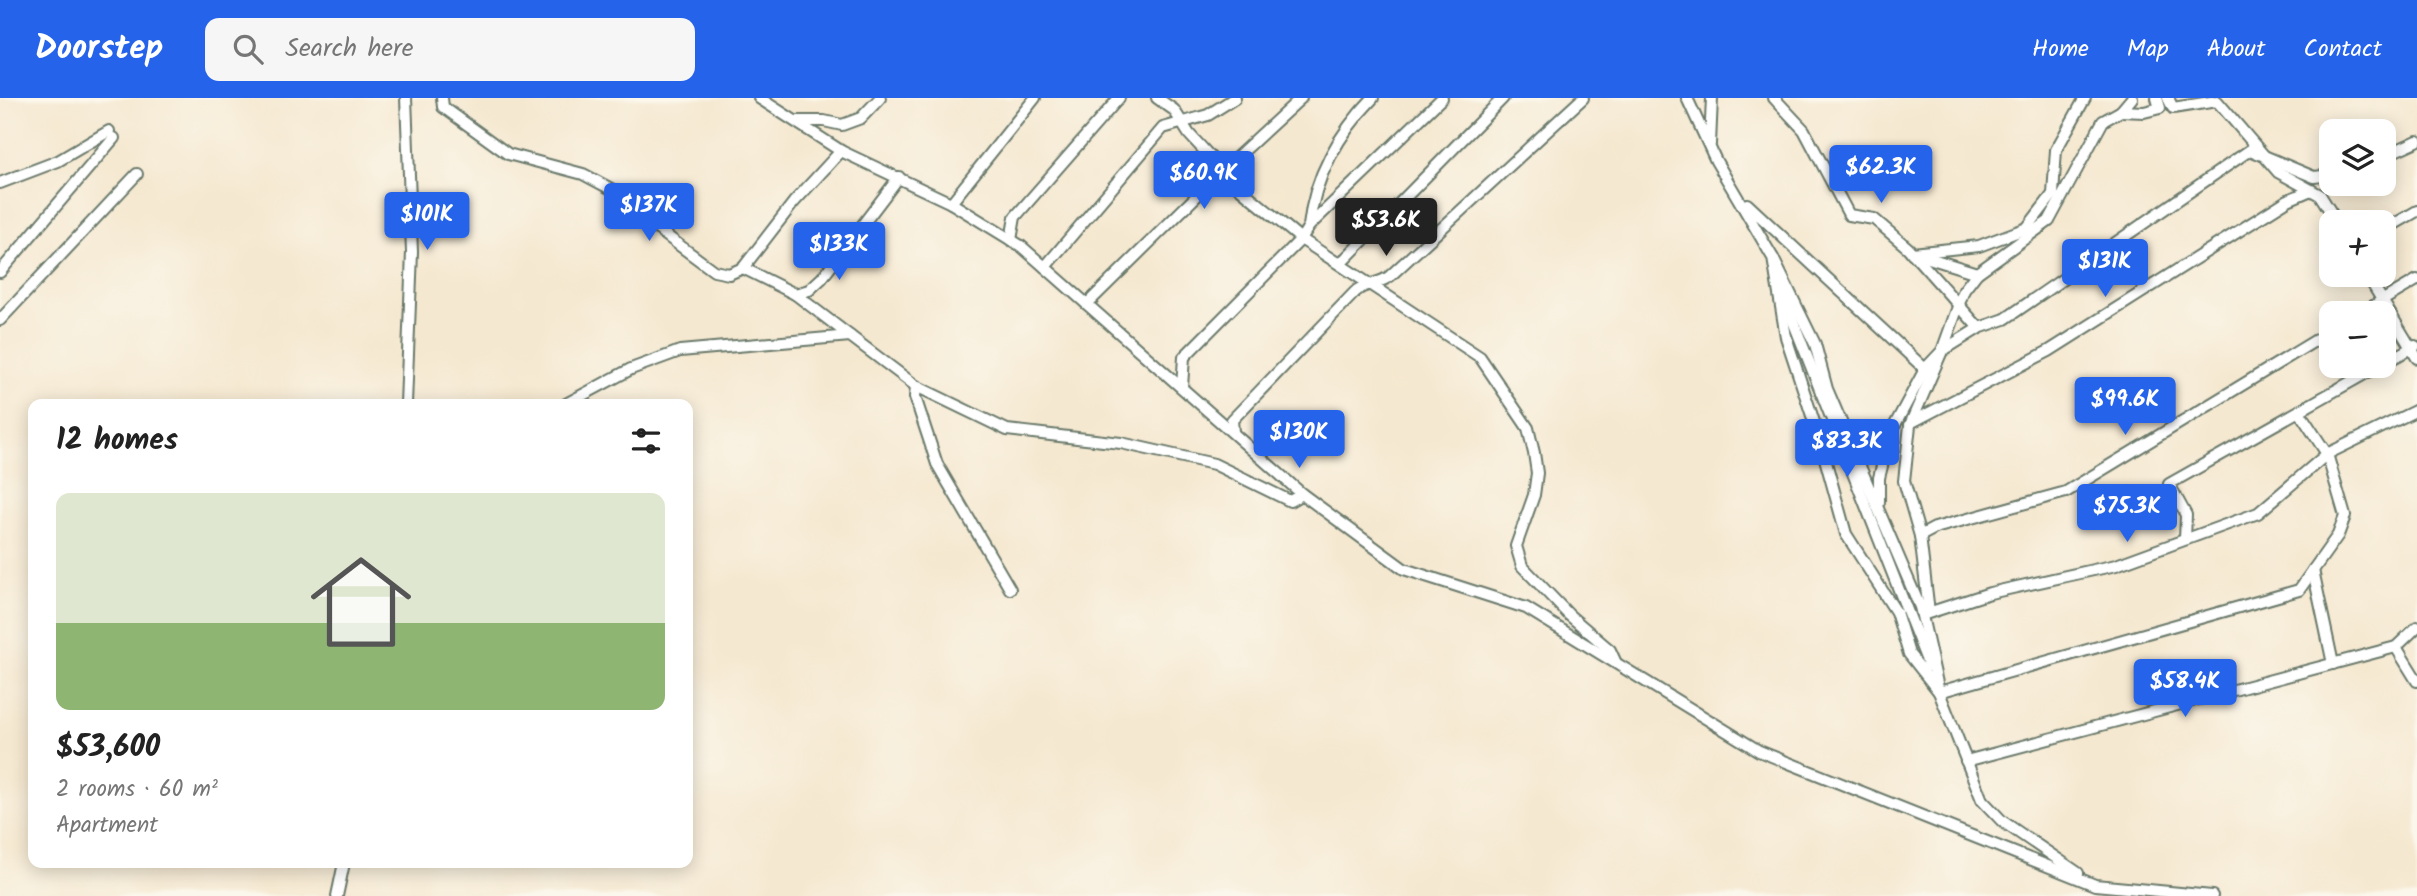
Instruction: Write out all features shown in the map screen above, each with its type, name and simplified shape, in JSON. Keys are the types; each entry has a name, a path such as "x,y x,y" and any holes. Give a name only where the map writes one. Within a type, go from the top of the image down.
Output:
{"street":[{"path":"406,98 412,252 406,399"},
{"path":"442,98 443,107 508,154 583,174 615,191 648,222 714,271 729,274 743,268 794,202 842,151"},
{"path":"759,98 842,151 951,202 1011,240 1303,494 1404,569 1526,608 1759,751 2095,886 2211,896"},
{"path":"795,121 824,121 842,125 862,118 880,98"},
{"path":"951,202 1035,98"},
{"path":"1011,240 1015,217 1119,98"},
{"path":"1158,98 1174,110 1182,124 1223,170 1301,239 1480,357 1528,428 1537,473 1534,495 1516,546 1522,566 1569,615 1610,650 1616,663"},
{"path":"1045,267 1163,128 1208,116 1235,98"},
{"path":"1087,304 1223,170 1301,98"},
{"path":"1309,226 1312,198 1332,150 1373,98"},
{"path":"1182,387 1184,358 1301,239 1309,226 1442,98"},
{"path":"1340,264 1503,98"},
{"path":"1233,432 1232,420 1246,403 1355,292 1382,282 1390,276 1583,98"},
{"path":"1687,98 1710,148 1773,258 1815,344 1827,389 1926,614"},
{"path":"1710,148 1712,98"},
{"path":"1774,98 1804,130 1849,215 1874,219 1912,253 1979,328"},
{"path":"1912,253 1979,246 2027,228 2053,194 2056,150 2085,98"},
{"path":"1939,692 1926,614 1920,536 1904,481 1910,425 1960,306 1964,290 1977,273 2049,221 2103,121 2121,111 2132,98"},
{"path":"2121,111 2144,112 2160,108 2157,98"},
{"path":"2168,98 2173,108 2231,98"},
{"path":"2217,101 2278,172 2320,195 2329,210"},
{"path":"0,183 58,161 112,134 0,272"},
{"path":"2396,151 2417,141"},
{"path":"1879,509 1879,478 1890,434 1925,369 1942,351 1979,328 2005,319 2250,150 2314,177 2319,176"},
{"path":"0,320 137,174"},
{"path":"795,294 809,290 822,278 899,177"},
{"path":"1910,425 1924,414 1959,400 2049,351 2288,200 2311,190"},
{"path":"1737,195 1925,369"},
{"path":"2396,223 2417,211"},
{"path":"1912,253 1977,273"},
{"path":"1773,258 1786,337 1819,437 1846,534 1896,612 1909,654 1939,692"},
{"path":"743,268 795,294 916,386 1007,430 1121,443 1214,464 1290,501 1303,494"},
{"path":"1776,276 1982,800 2002,821 2112,896"},
{"path":"2374,287 2383,301 2417,281"},
{"path":"2396,321 2415,350 2396,358"},
{"path":"575,399 631,369 680,351 850,336"},
{"path":"1920,536 1935,528 2066,492 2319,338"},
{"path":"2186,539 2186,515 2175,500 2169,484 2359,378"},
{"path":"916,386 915,397 937,464 1010,589"},
{"path":"1926,614 1990,593 2116,565 2258,513 2327,454 2417,410"},
{"path":"1939,692 2299,590 2338,535 2345,516 2327,454 2300,413"},
{"path":"2313,570 2333,664"},
{"path":"1967,765 2396,647 2417,626"},
{"path":"2396,647 2417,681"},
{"path":"337,896 343,868"}]}
